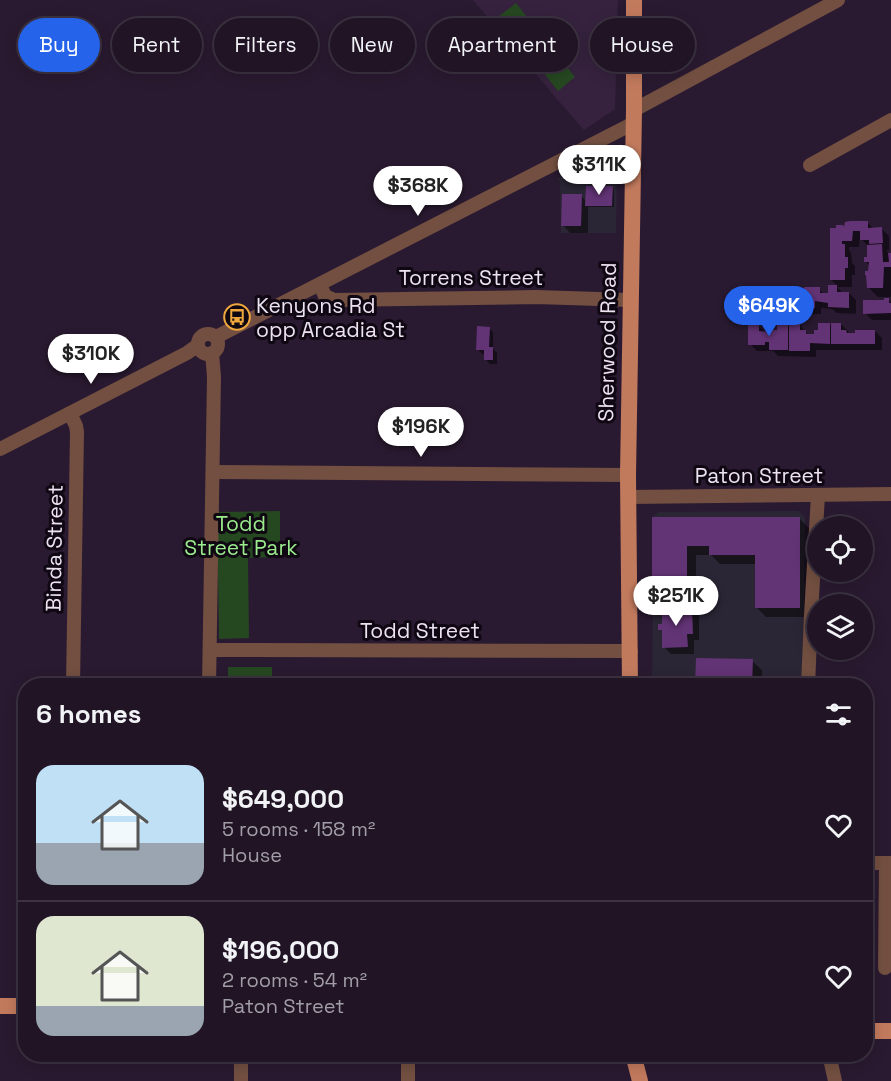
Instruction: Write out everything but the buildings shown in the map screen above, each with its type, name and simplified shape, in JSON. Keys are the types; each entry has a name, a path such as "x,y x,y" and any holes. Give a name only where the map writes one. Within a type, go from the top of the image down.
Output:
{"main road":[{"name":"Sherwood Road","path":"630,678 628,475 634,0"},
{"path":"0,1006 18,1006"},
{"path":"873,1031 891,1031"},
{"path":"635,1062 640,1081"}],"street":[{"path":"216,337 320,285 634,116 838,0"},
{"path":"810,165 891,120"},
{"name":"Torrens Street","path":"320,285 325,296 334,300 536,297 630,300"},
{"path":"204,334 211,334 218,341 215,351 208,354 203,353 198,345 199,339 204,334"},
{"path":"0,449 187,353 198,345"},
{"path":"209,678 214,372 212,353"},
{"name":"Binda Street","path":"70,413 77,432 73,678"},
{"path":"213,472 628,475"},
{"name":"Paton Street","path":"628,497 891,494"},
{"path":"808,678 818,495"},
{"name":"Todd Street","path":"210,650 631,651"},
{"path":"873,863 889,863 885,968"},
{"path":"241,1062 241,1081"},
{"path":"408,1062 408,1081"},
{"path":"831,1062 835,1081"}],"shaded area":[{"path":"473,0 618,0 618,18 590,18 590,72 616,72 615,109 584,130 534,72 578,72 578,18 488,18"},
{"path":"607,154 617,159 616,233 561,233 558,178"},
{"path":"798,511 805,517 803,678 652,678 654,515 659,512"}],"green space":[{"path":"516,3 528,18 499,18"},
{"path":"543,72 571,72 575,77 558,91"},
{"name":"Todd Street Park","path":"280,511 280,557 248,558 249,638 219,639 217,512"},
{"path":"228,667 272,667 272,678 228,678"}],"place":[{"name":"Kenyons Rd opp Arcadia St","path":"237,317"}]}
